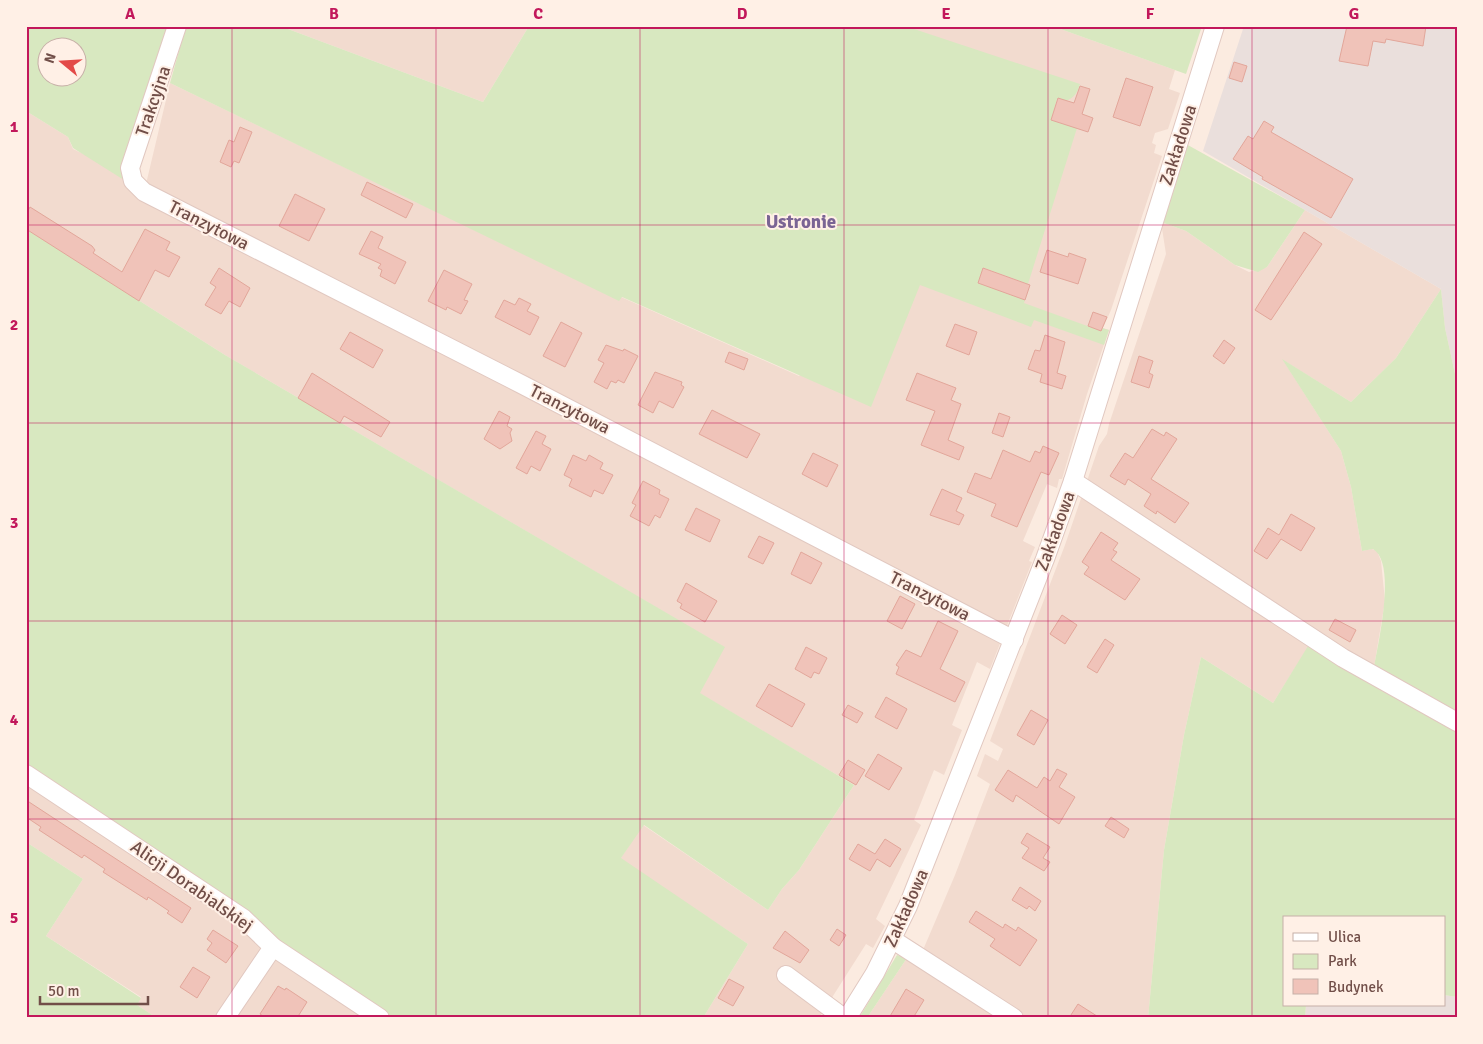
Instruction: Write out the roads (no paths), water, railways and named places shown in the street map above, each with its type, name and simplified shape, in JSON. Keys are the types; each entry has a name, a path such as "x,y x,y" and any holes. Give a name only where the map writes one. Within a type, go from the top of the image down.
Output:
{"street":[{"name":"Trakcyjna","path":"131,175 132,161 177,26"},
{"name":"Zakładowa","path":"846,1018 893,940 1014,640 1073,481 1215,26"},
{"name":"Tranzytowa","path":"131,175 144,192 521,384 1014,640"},
{"path":"1073,481 1343,658 1457,722"},
{"name":"Alicji Dorabialskiej","path":"26,774 243,918 273,947 380,1018"},
{"path":"893,940 1014,1018"},
{"path":"224,1018 273,947"},
{"path":"786,975 846,1018"}],"district":[{"name":"Ustronie","path":"801,221"}]}
